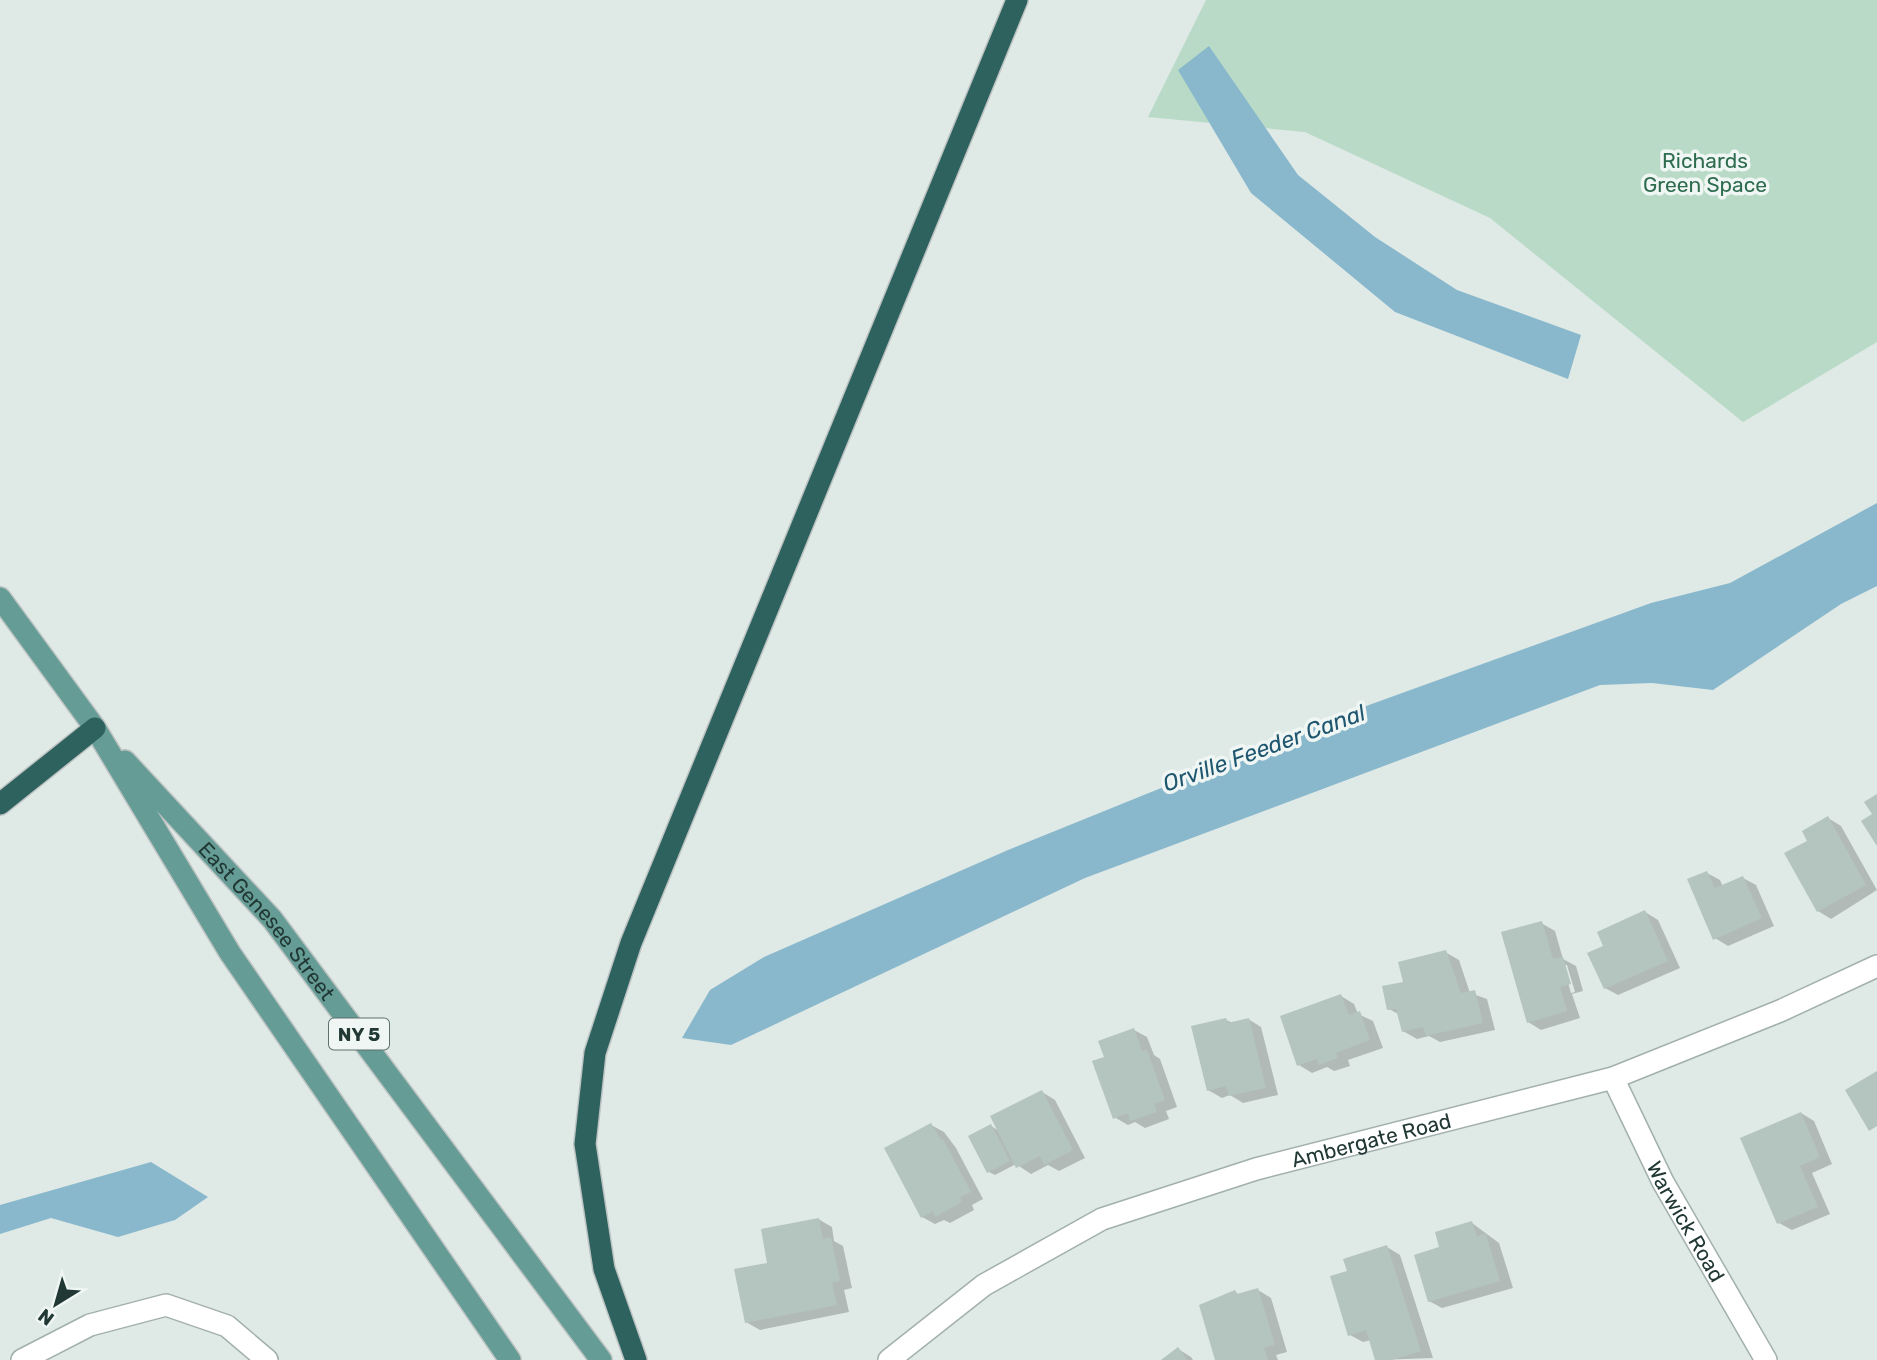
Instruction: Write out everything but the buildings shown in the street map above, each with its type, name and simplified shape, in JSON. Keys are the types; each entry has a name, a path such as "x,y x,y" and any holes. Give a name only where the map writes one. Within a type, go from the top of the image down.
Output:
{"highway":[{"path":"636,1360 604,1269 585,1144 595,1053 631,943 1017,0"},
{"path":"0,804 95,728"}],"main road":[{"name":"East Genesee Street","path":"0,598 95,728 230,953 510,1360"},
{"name":"East Genesee Street","path":"95,728 272,919 601,1360"}],"street":[{"name":"Ambergate Road","path":"889,1360 984,1285 1102,1219 1256,1169 1613,1078 1780,1011 1877,966"},
{"name":"Warwick Road","path":"1613,1078 1663,1182 1766,1360"},
{"path":"22,1360 90,1325 166,1305 227,1326 267,1360"}],"green space":[{"name":"Richards Green Space","path":"1206,0 1877,0 1877,342 1743,422 1490,218 1305,132 1148,117"}],"water":[{"path":"1209,46 1298,175 1375,237 1457,290 1581,335 1568,379 1395,312 1251,193 1178,70"},
{"name":"Orville Feeder Canal","path":"1877,503 1877,586 1841,604 1713,690 1652,683 1600,685 1085,878 731,1045 682,1038 710,990 764,957 1008,850 1344,714 1651,603 1730,583"},
{"path":"151,1162 208,1197 175,1220 118,1237 51,1218 0,1234 0,1205"}]}
